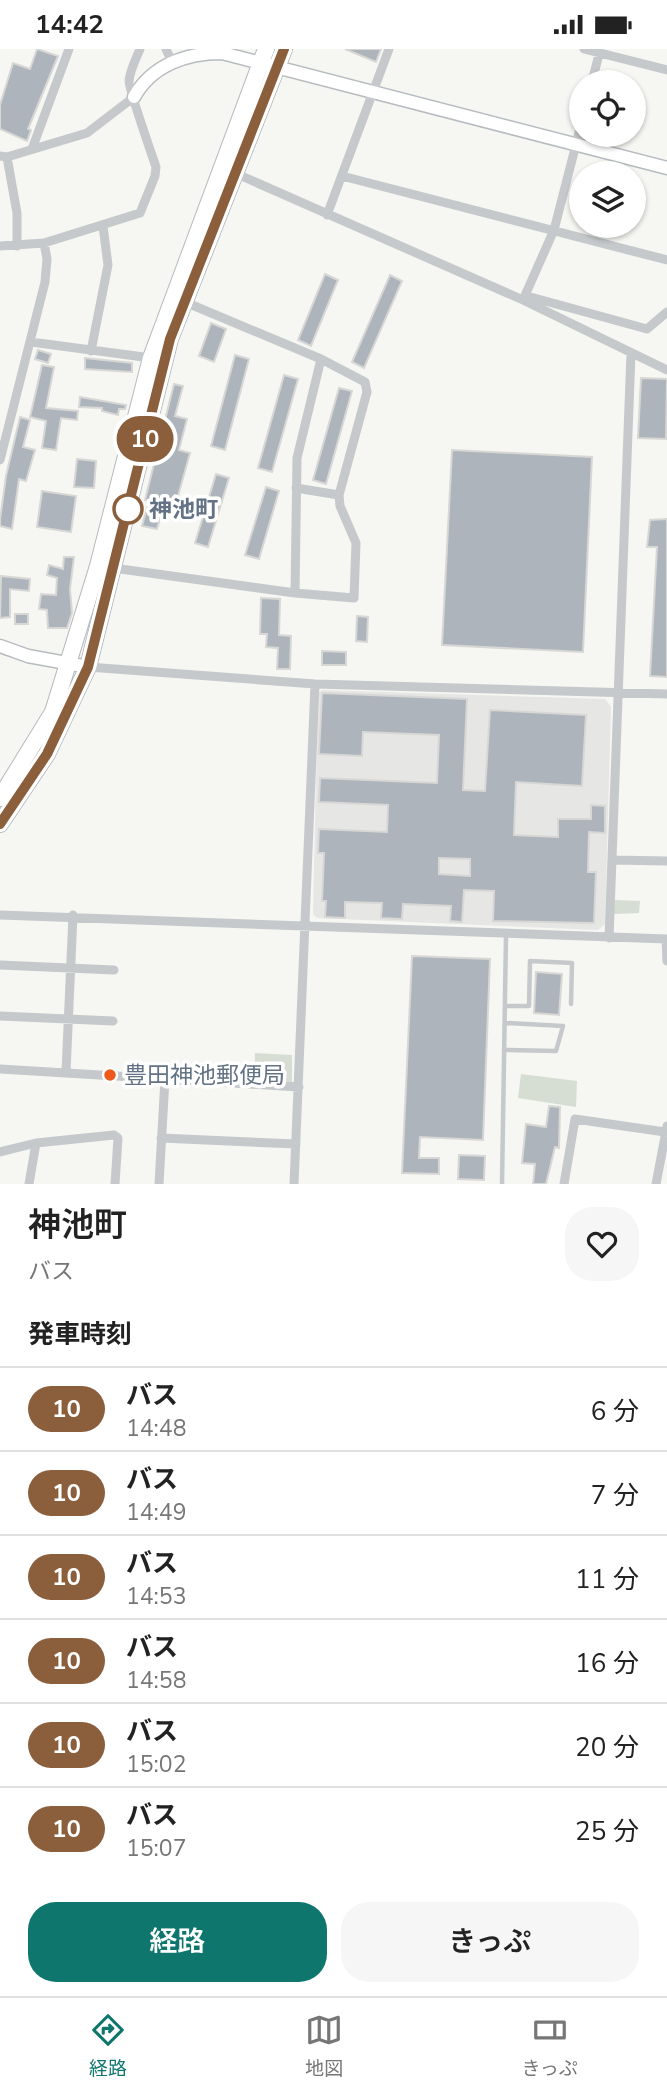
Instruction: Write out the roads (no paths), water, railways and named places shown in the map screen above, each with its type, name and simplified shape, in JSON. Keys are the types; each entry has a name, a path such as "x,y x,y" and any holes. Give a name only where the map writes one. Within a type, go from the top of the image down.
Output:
{"highway":[{"path":"0,824 47,754 88,667 170,339 284,49"},
{"path":"1,794 53,712 98,566 150,358 263,55"}],"street":[{"path":"32,149 69,49"},
{"path":"0,246 44,243 138,216 155,176 134,97 129,89 129,79 140,49"},
{"path":"166,49 172,62"},
{"path":"327,215 389,49"},
{"path":"584,49 667,70"},
{"path":"18,246 18,213 4,156 87,133 134,97 145,80 172,62 209,53 263,55 277,65 569,142"},
{"path":"595,70 600,54"},
{"path":"525,298 554,230 575,147"},
{"path":"587,147 667,168"},
{"path":"237,174 525,298 667,370"},
{"path":"342,176 667,260"},
{"path":"91,351 108,265 103,226"},
{"path":"0,460 47,270 44,243"},
{"path":"525,298 647,329 667,311"},
{"path":"113,568 295,593 354,598 356,543 340,506 339,495 367,392 365,382 321,359 185,302"},
{"path":"31,342 150,358"},
{"path":"609,938 631,353"},
{"path":"295,593 297,458 321,359"},
{"path":"296,488 339,495"},
{"path":"0,646 66,665 315,684 667,694"},
{"path":"294,1184 315,684"},
{"path":"612,860 667,861"},
{"path":"0,915 73,915 304,927 666,939 667,961"},
{"path":"66,1072 73,915"},
{"path":"0,965 114,969"},
{"path":"0,1016 113,1021"},
{"path":"0,1069 299,1087"},
{"path":"159,1184 165,1079"},
{"path":"564,1184 575,1119 666,1129 663,1162 656,1184"},
{"path":"0,1151 36,1143 114,1135 118,1138 116,1184"},
{"path":"162,1138 296,1144"},
{"path":"29,1184 36,1143"}],"lane":[{"path":"502,1184 507,1006 506,935"},
{"path":"507,1006 529,1006 530,961 572,963 571,1004"},
{"path":"505,1050 556,1051 563,1026 506,1023"}],"place":[{"name":"神池町","path":"128,509"},
{"name":"豊田神池郵便局","path":"110,1075"}]}
